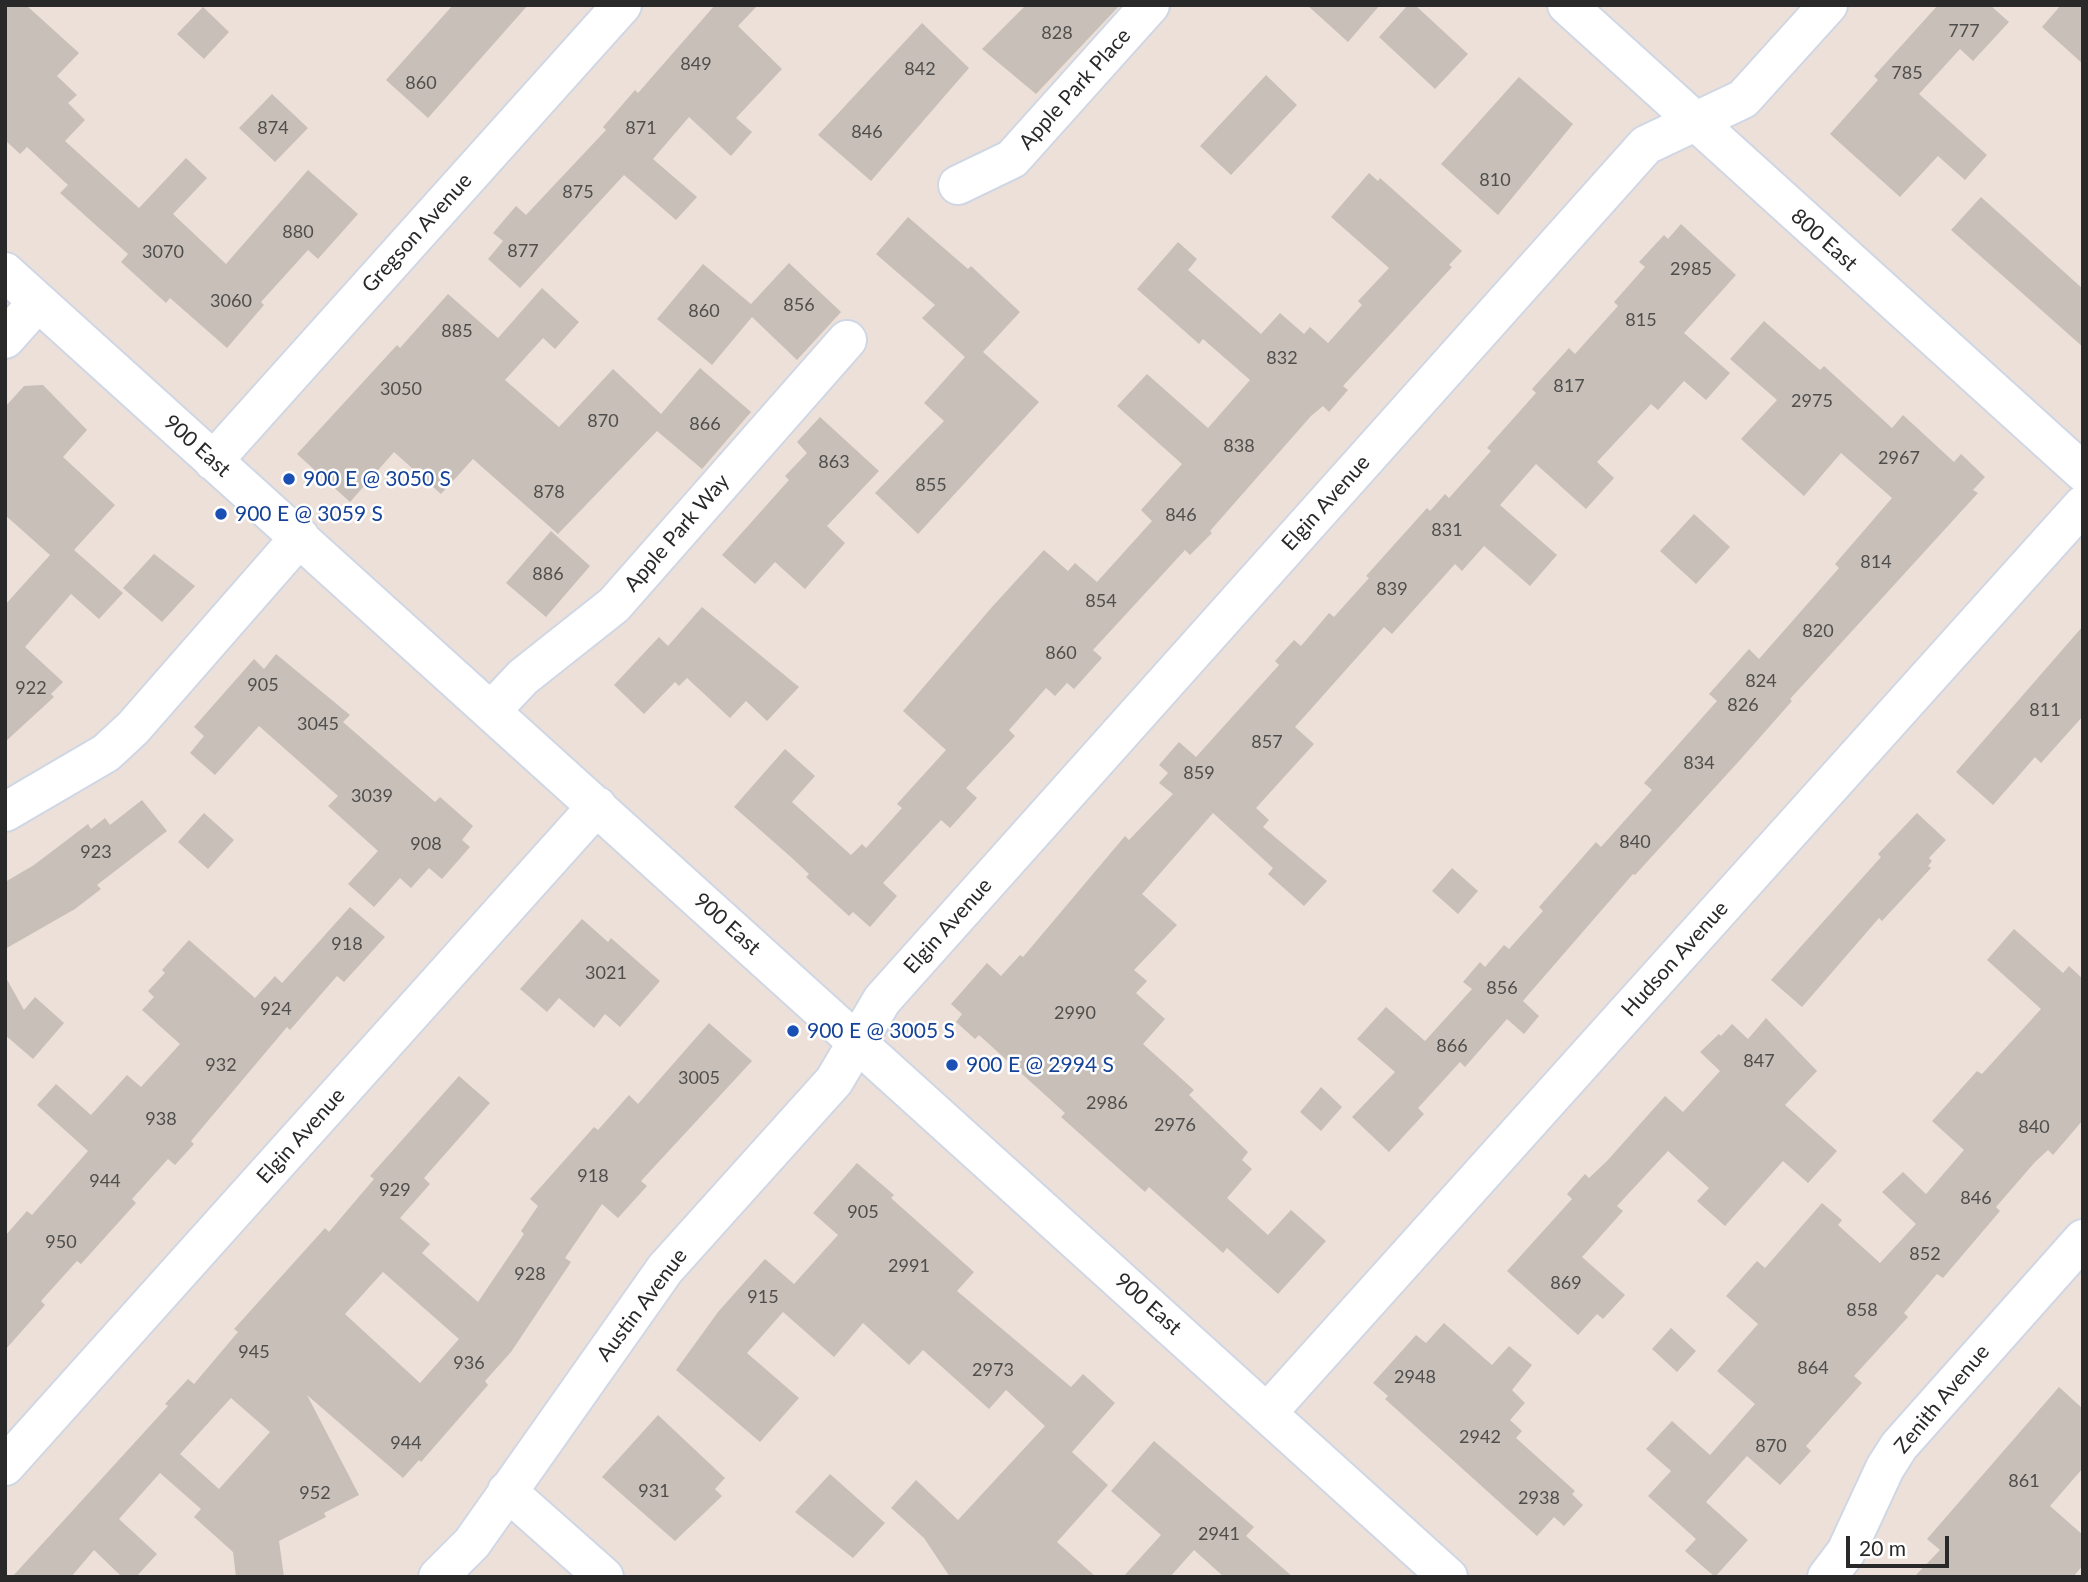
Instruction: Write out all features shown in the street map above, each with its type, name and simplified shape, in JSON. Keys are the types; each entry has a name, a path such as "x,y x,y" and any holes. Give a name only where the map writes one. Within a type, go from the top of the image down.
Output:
{"street":[{"name":"Gregson Avenue","path":"212,461 622,5"},
{"name":"Apple Park Place","path":"958,185 1012,159 1150,5"},
{"name":"800 East","path":"1567,5 1693,122 2083,472"},
{"name":"Elgin Avenue","path":"857,1041 882,1000 1646,145 1743,99 1828,5"},
{"name":"900 East","path":"5,272 1448,1577"},
{"path":"5,339 38,302"},
{"name":"Apple Park Way","path":"491,711 523,677 614,605 847,340"},
{"name":"Hudson Avenue","path":"1267,1413 2083,505"},
{"path":"5,812 106,753 133,728 300,537"},
{"name":"Elgin Avenue","path":"5,1466 597,806"},
{"name":"Austin Avenue","path":"438,1577 461,1557 655,1282 834,1081 857,1041"},
{"name":"Zenith Avenue","path":"1827,1577 1846,1552 1885,1468 1910,1431 2083,1239"},
{"path":"508,1491 604,1577"}],"building":[{"path":"5,5 26,5 79,53 57,76 77,95 68,103 85,120 65,141 139,208 186,158 207,178 173,214 226,264 308,170 358,214 318,259 308,250 261,302 264,305 227,348 170,298 166,303 121,262 128,254 60,193 68,185 27,147 20,154 5,140"},
{"path":"453,5 528,5 428,118 386,80"},
{"path":"715,5 758,5 738,26 782,69 736,118 752,132 731,156 689,117 653,159 697,197 676,220 624,175 520,288 488,259 503,241 493,233 516,206 526,215 606,130 603,127 635,90 638,93"},
{"path":"1026,5 1120,5 1036,94 982,49"},
{"path":"1307,5 1380,5 1348,42"},
{"path":"1408,5 1415,5 1468,54 1435,89 1379,37"},
{"path":"1938,5 1990,5 2009,22 1973,61 1960,49 1919,94 1987,155 1965,180 1938,156 1900,197 1830,134 1878,80 1874,76"},
{"path":"2061,5 2083,5 2083,64 2042,27"},
{"path":"203,7 229,32 204,59 177,34"},
{"path":"922,23 969,68 871,181 818,135"},
{"path":"1266,75 1297,105 1231,175 1200,146"},
{"path":"1519,77 1573,124 1498,215 1441,164"},
{"path":"272,94 308,128 275,162 239,128"},
{"path":"1369,173 1378,181 1380,178 1462,251 1449,265 1452,267 1343,386 1348,390 1329,412 1323,406 1311,416 1210,531 1212,533 1190,555 1185,550 1093,650 1102,658 1074,689 1067,683 1055,696 1046,688 1009,730 1015,736 966,788 977,798 950,828 941,820 883,883 897,896 870,927 853,912 849,916 806,877 809,874 734,807 785,749 815,776 792,802 851,855 862,844 866,848 902,808 897,804 946,750 903,711 992,607 1044,550 1068,571 1075,563 1097,582 1152,521 1141,510 1182,464 1117,406 1147,374 1208,428 1250,380 1203,339 1199,344 1137,289 1178,242 1197,259 1188,270 1261,334 1280,313 1304,334 1310,327 1328,343 1362,305 1358,301 1389,268 1331,217"},
{"path":"1981,197 2083,289 2083,347 1951,230"},
{"path":"908,217 968,269 971,266 1020,312 983,352 1039,402 918,534 875,493 944,421 924,403 965,357 922,318 935,305 876,254"},
{"path":"1681,224 1736,275 1684,333 1730,373 1706,400 1684,381 1658,410 1651,404 1597,462 1614,478 1586,509 1536,464 1500,505 1557,555 1530,586 1484,546 1462,571 1455,564 1392,634 1384,627 1295,727 1314,744 1256,808 1269,820 1263,827 1327,881 1304,906 1268,874 1273,868 1213,813 1142,894 1177,925 1134,970 1147,981 1136,993 1165,1019 1143,1044 1194,1090 1189,1095 1248,1152 1242,1160 1252,1169 1227,1198 1268,1235 1291,1210 1326,1241 1278,1294 1227,1248 1223,1253 1149,1187 1145,1192 1061,1117 1065,1113 979,1035 975,1039 956,1022 962,1014 951,1004 987,963 1001,976 1020,955 1023,957 1125,836 1129,840 1173,794 1159,783 1168,773 1159,765 1179,742 1196,757 1279,665 1275,661 1294,640 1301,646 1329,613 1334,617 1369,578 1366,576 1427,508 1430,511 1445,494 1449,498 1491,451 1487,448 1536,393 1532,389 1569,348 1575,354 1618,306 1614,302 1645,267 1639,262 1664,235 1668,239"},
{"path":"789,263 841,312 797,360 752,317 712,365 657,319 703,264 751,304"},
{"path":"542,288 579,322 555,349 543,338 505,380 559,427 613,369 661,414 700,368 751,412 702,469 657,431 558,534 473,459 441,494 394,452 350,502 297,454 397,345 400,348 448,294 498,338"},
{"path":"1764,321 1820,370 1824,366 1892,428 1903,415 1954,462 1961,454 1985,477 1973,490 1978,493 1790,699 1792,701 1740,760 1635,875 1633,874 1528,995 1523,1001 1539,1016 1524,1034 1507,1019 1465,1067 1460,1062 1418,1108 1424,1114 1389,1152 1352,1117 1395,1072 1357,1039 1386,1007 1425,1041 1472,989 1463,982 1480,962 1485,967 1504,945 1509,949 1543,911 1539,907 1596,842 1601,847 1652,790 1644,783 1717,701 1709,694 1749,649 1759,659 1839,568 1835,564 1892,498 1841,453 1804,496 1741,439 1777,400 1730,359"},
{"path":"43,385 87,430 63,457 115,505 74,550 123,593 99,619 71,594 25,647 63,682 51,694 54,697 5,742 5,605 50,555 5,515 5,407 24,386"},
{"path":"820,417 879,471 827,526 845,543 805,589 775,562 755,584 722,555 789,480 785,476 807,453 797,442"},
{"path":"1694,514 1730,547 1696,584 1660,551"},
{"path":"551,531 590,566 546,617 506,583"},
{"path":"154,554 195,586 162,622 123,588"},
{"path":"702,607 799,687 767,721 746,701 730,718 687,678 679,686 675,682 644,714 614,685 659,637 668,646"},
{"path":"2083,626 2083,716 2041,763 2035,757 1993,805 1956,772"},
{"path":"276,654 350,715 343,722 435,802 440,797 473,826 462,840 470,847 442,879 429,868 411,888 400,878 374,907 348,884 378,851 328,806 338,796 259,726 215,775 190,753 204,736 194,727 254,659 264,669"},
{"path":"142,800 167,831 97,885 101,889 75,909 5,949 5,882 34,865 88,824 91,829 105,818 110,825"},
{"path":"204,813 234,840 208,869 178,842"},
{"path":"1917,813 1946,840 1929,858 1932,861 1928,866 1931,868 1882,921 1879,918 1802,1007 1771,980 1881,857 1878,854"},
{"path":"1452,868 1478,891 1458,914 1432,891"},
{"path":"350,907 385,937 344,982 337,976 290,1030 287,1027 191,1141 194,1144 175,1165 168,1159 132,1199 136,1203 81,1264 77,1261 41,1301 45,1305 5,1350 5,1236 27,1211 32,1215 88,1151 37,1105 56,1084 91,1115 127,1075 141,1087 180,1044 142,1010 154,997 148,991 165,973 162,970 189,940 255,998 275,976 282,983"},
{"path":"582,919 608,942 611,938 660,981 620,1027 605,1014 594,1028 559,998 547,1012 520,989"},
{"path":"2014,929 2063,973 2069,966 2083,979 2083,1120 2053,1155 2048,1150 2035,1162 1996,1207 2000,1211 1943,1278 1937,1274 1904,1313 1908,1317 1854,1376 1862,1383 1806,1446 1811,1451 1780,1485 1747,1456 1706,1502 1748,1540 1715,1577 1685,1551 1696,1539 1648,1496 1671,1471 1646,1449 1672,1421 1710,1455 1755,1404 1717,1371 1758,1324 1726,1296 1757,1261 1765,1268 1822,1203 1842,1220 1838,1225 1880,1263 1916,1224 1882,1192 1903,1172 1926,1194 1964,1150 1932,1121 1977,1071 1982,1074 2041,1009 1987,960"},
{"path":"5,976 24,1010 35,997 64,1023 33,1059 5,1035"},
{"path":"1766,1018 1817,1071 1785,1105 1837,1151 1808,1183 1783,1161 1725,1226 1697,1201 1709,1188 1668,1151 1617,1206 1623,1211 1582,1257 1625,1295 1603,1319 1597,1314 1578,1335 1507,1271 1572,1199 1567,1194 1585,1174 1589,1178 1607,1161 1665,1096 1683,1112 1720,1071 1700,1052 1732,1024 1748,1039"},
{"path":"709,1023 752,1061 641,1181 647,1186 618,1218 602,1204 565,1258 571,1262 511,1352 485,1381 488,1385 421,1462 419,1460 403,1478 307,1395 359,1495 324,1513 326,1517 279,1541 284,1577 236,1577 233,1552 194,1517 201,1509 160,1473 119,1519 157,1554 136,1577 122,1577 94,1550 71,1577 12,1577 168,1406 165,1404 188,1379 194,1384 238,1332 234,1329 325,1228 329,1232 374,1179 370,1176 459,1076 490,1103 424,1178 430,1184 400,1218 430,1244 422,1253 478,1302 524,1234 521,1231 538,1206 530,1199 594,1127 598,1130 629,1095 638,1104","holes":["383,1272 459,1339 420,1383 345,1314","231,1398 270,1432 219,1489 180,1454"]},
{"path":"1321,1087 1342,1107 1321,1131 1300,1112"},
{"path":"857,1163 894,1195 891,1198 974,1272 957,1291 1071,1387 1083,1374 1115,1403 1072,1452 1108,1485 1057,1542 1096,1577 950,1577 924,1538 891,1508 916,1480 958,1520 1045,1426 1006,1390 989,1409 923,1350 909,1365 863,1323 834,1357 783,1312 747,1353 799,1398 760,1442 676,1370 718,1312 765,1259 794,1284 838,1235 813,1213"},
{"path":"1444,1323 1492,1365 1509,1346 1532,1365 1512,1390 1525,1403 1510,1420 1522,1431 1516,1438 1575,1491 1572,1494 1583,1505 1564,1526 1554,1517 1537,1536 1385,1399 1388,1396 1373,1383 1416,1335 1426,1343"},
{"path":"1671,1328 1696,1351 1677,1372 1652,1349"},
{"path":"2059,1387 2083,1409 2083,1468 2050,1506 2083,1535 2083,1565 2073,1577 1914,1577 1940,1550 1927,1539"},
{"path":"658,1415 725,1478 715,1489 722,1496 675,1541 602,1477"},
{"path":"1154,1441 1254,1527 1246,1536 1293,1577 1224,1577 1194,1550 1170,1577 1123,1577 1161,1535 1111,1491"},
{"path":"830,1474 885,1523 853,1558 795,1512"}],"place":[{"name":"900 E @ 3050 S","path":"289,479"},
{"name":"900 E @ 3059 S","path":"221,514"},
{"name":"900 E @ 3005 S","path":"793,1031"},
{"name":"900 E @ 2994 S","path":"952,1065"}]}
